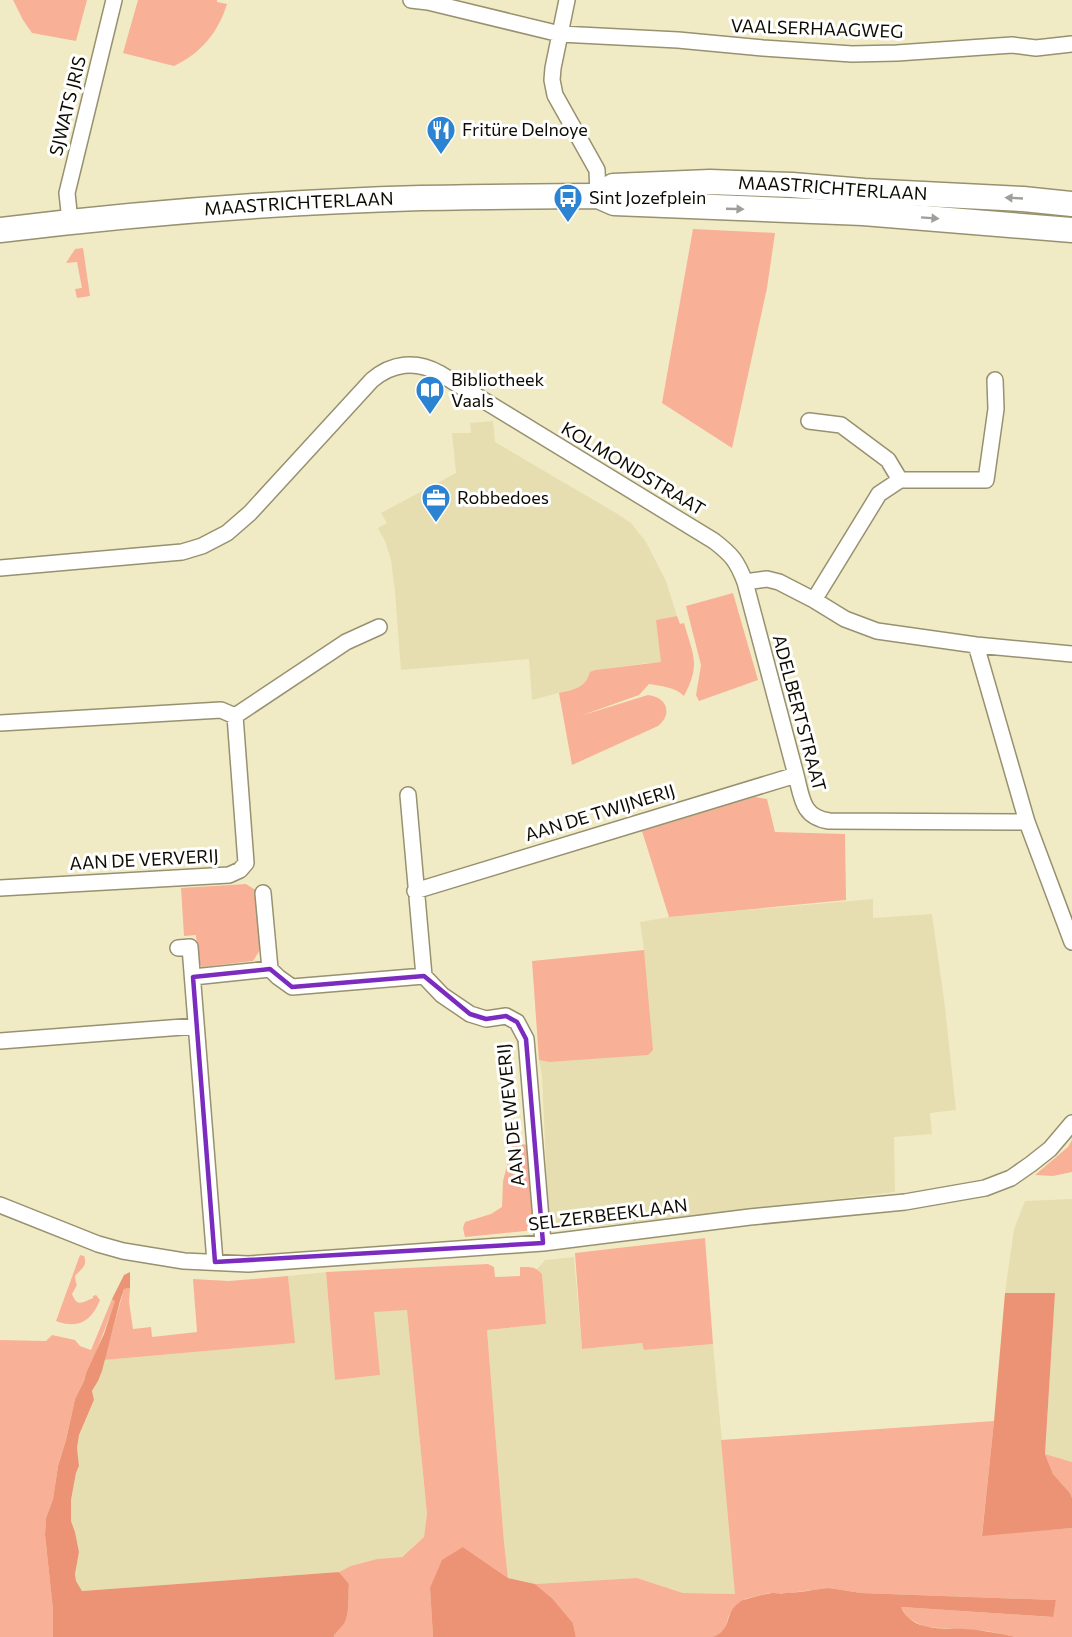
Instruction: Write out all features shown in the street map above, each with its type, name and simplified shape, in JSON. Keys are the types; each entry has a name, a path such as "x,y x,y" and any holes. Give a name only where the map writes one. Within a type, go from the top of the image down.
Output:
{"main road":[{"name":"MAASTRICHTERLAAN","path":"598,196 613,186 710,183 792,185 1072,204"},
{"name":"MAASTRICHTERLAAN","path":"0,230 70,221 225,208 432,198 598,196 614,203 863,213 1072,230"}],"street":[{"name":"SJWATS JRIS","path":"70,221 67,193 114,0"},
{"name":"VAALSERHAAGWEG","path":"411,0 428,2 560,34 678,40 852,54 1012,45 1036,48 1072,44"},
{"path":"567,0 552,80 555,95 597,170 598,196"},
{"name":"KOLMONDSTRAAT","path":"0,568 182,552 202,546 228,533 250,513 378,375 392,367 409,364 424,366 446,378 714,541 731,554 745,582"},
{"path":"814,600 879,494 900,480 986,480 996,409 995,380"},
{"path":"808,421 841,425 888,460 900,480"},
{"path":"745,582 766,579 779,582 845,619 877,631 976,645 1072,654"},
{"name":"ADELBERTSTRAAT","path":"745,582 796,775 805,806 811,816 829,821 1027,822"},
{"path":"0,723 221,710 235,716 346,642 379,627"},
{"path":"976,645 1027,822 1072,942"},
{"name":"AAN DE VERVERIJ","path":"0,888 229,875 240,870 246,863 235,716"},
{"name":"AAN DE TWIJNERIJ","path":"415,891 796,775"},
{"path":"263,893 270,969 292,987 424,976 408,795"},
{"path":"178,948 190,947 215,1262"},
{"path":"193,977 270,969"},
{"name":"AAN DE WEVERIJ","path":"424,976 442,995 470,1014 486,1019 506,1016 517,1022 526,1039 543,1243"},
{"path":"0,1041 196,1026"},
{"name":"SELZERBEEKLAAN","path":"0,1205 98,1244 184,1262 248,1264 543,1243 750,1217 905,1202 985,1188 1011,1178 1031,1164 1050,1149 1072,1123"}],"highlighted area":[{"path":"270,969 292,987 424,976 470,1014 486,1019 506,1016 517,1022 526,1039 543,1243 215,1262 193,977"}],"shaded area":[{"path":"13,0 87,0 76,41 32,33"},
{"path":"138,0 217,0 217,2 227,4 219,24 207,41 192,55 174,66 123,53"},
{"path":"693,229 775,233 767,288 732,448 662,403"},
{"path":"83,248 90,296 77,298 75,289 82,288 77,262 66,263 75,249"},
{"path":"493,421 495,442 616,513 631,523 646,542 666,581 677,616 656,620 663,663 595,670 581,687 532,700 529,659 401,670 391,560 378,528 387,523 381,513 456,473 452,433 471,433 470,423"},
{"path":"733,593 758,680 699,701 696,695 701,665 686,606"},
{"path":"677,616 680,624 684,623 694,660 692,676 684,696 672,689 649,684 639,695 580,716 648,695 660,699 666,707 663,721 658,726 572,765 559,693 582,685 590,672 595,670 661,662 656,620"},
{"path":"755,797 767,799 775,832 845,834 846,900 669,917 642,831"},
{"path":"246,884 257,891 261,948 253,961 202,967 198,962 196,935 184,936 181,888"},
{"path":"873,899 873,918 932,914 956,1110 930,1113 932,1134 894,1137 895,1192 549,1231 542,1076 539,1060 549,1062 644,950 640,922 669,917"},
{"path":"644,950 653,1050 648,1055 549,1062 539,1060 532,961"},
{"path":"1072,1140 1072,1172 1053,1176 1035,1175 1068,1147"},
{"path":"513,1143 529,1145 535,1230 465,1237 463,1228 465,1222 491,1214 502,1207 503,1181"},
{"path":"1072,1199 1072,1462 1045,1454 1055,1293 1005,1293 1014,1229 1025,1201"},
{"path":"705,1238 713,1344 644,1350 642,1343 582,1349 575,1253"},
{"path":"80,1255 84,1256 85,1262 75,1276 77,1285 72,1294 80,1303 96,1295 100,1300 92,1314 83,1322 71,1324 56,1321"},
{"path":"574,1257 582,1349 643,1343 644,1350 713,1344 736,1594 683,1593 637,1578 535,1584 508,1578 487,1330 546,1324 542,1274 537,1269 545,1260"},
{"path":"488,1264 494,1267 495,1277 520,1276 520,1267 535,1268 542,1274 546,1324 487,1330 508,1578 463,1547 430,1588 433,1637 334,1637 333,1635 344,1624 348,1610 349,1584 339,1572 377,1559 402,1557 424,1537 427,1514 407,1310 374,1312 380,1375 335,1380 326,1272"},
{"path":"130,1272 130,1288 124,1289 102,1371 92,1391 94,1400 79,1435 77,1448 79,1466 71,1500 71,1521 79,1552 76,1581 82,1591 339,1572 349,1584 348,1610 344,1624 334,1637 53,1637 53,1610 45,1535 46,1518 53,1499 58,1466 75,1399 104,1334 115,1301 112,1299 124,1275"},
{"path":"326,1272 335,1380 379,1375 373,1311 407,1309 427,1514 424,1537 401,1557 377,1559 339,1572 82,1591 75,1574 79,1552 71,1521 71,1500 79,1466 77,1448 79,1435 94,1401 92,1392 104,1360 294,1343 288,1276"},
{"path":"288,1276 295,1343 104,1360 124,1289 130,1288 129,1302 133,1329 151,1327 152,1337 197,1332 193,1279 229,1281"},
{"path":"1005,1293 1055,1293 1045,1454 1053,1474 1072,1498 1072,1528 982,1536"},
{"path":"112,1299 116,1300 75,1399 58,1466 53,1499 46,1518 45,1535 53,1610 53,1637 0,1637 0,1340 46,1341 52,1335 75,1340 80,1346 91,1350"},
{"path":"994,1421 982,1535 1072,1528 1072,1637 1016,1637 987,1631 925,1627 908,1618 901,1607 1052,1617 1056,1600 861,1593 829,1588 769,1593 745,1599 729,1615 724,1631 712,1637 576,1637 573,1623 552,1598 535,1584 637,1578 683,1593 735,1594 721,1440"},
{"path":"1045,1454 1072,1462 1072,1498 1053,1474"},
{"path":"463,1547 508,1578 535,1584 552,1598 573,1623 576,1637 433,1637 430,1588 442,1560"},
{"path":"829,1588 861,1593 1056,1600 1053,1617 901,1607 912,1621 920,1625 977,1630 1016,1637 712,1637 723,1631 731,1611 742,1601 772,1593"}],"place":[{"name":"Fritüre Delnoye","path":"441,156"},
{"name":"Sint Jozefplein","path":"568,224"},
{"name":"Bibliotheek Vaals","path":"430,416"},
{"name":"Robbedoes","path":"436,524"}]}
